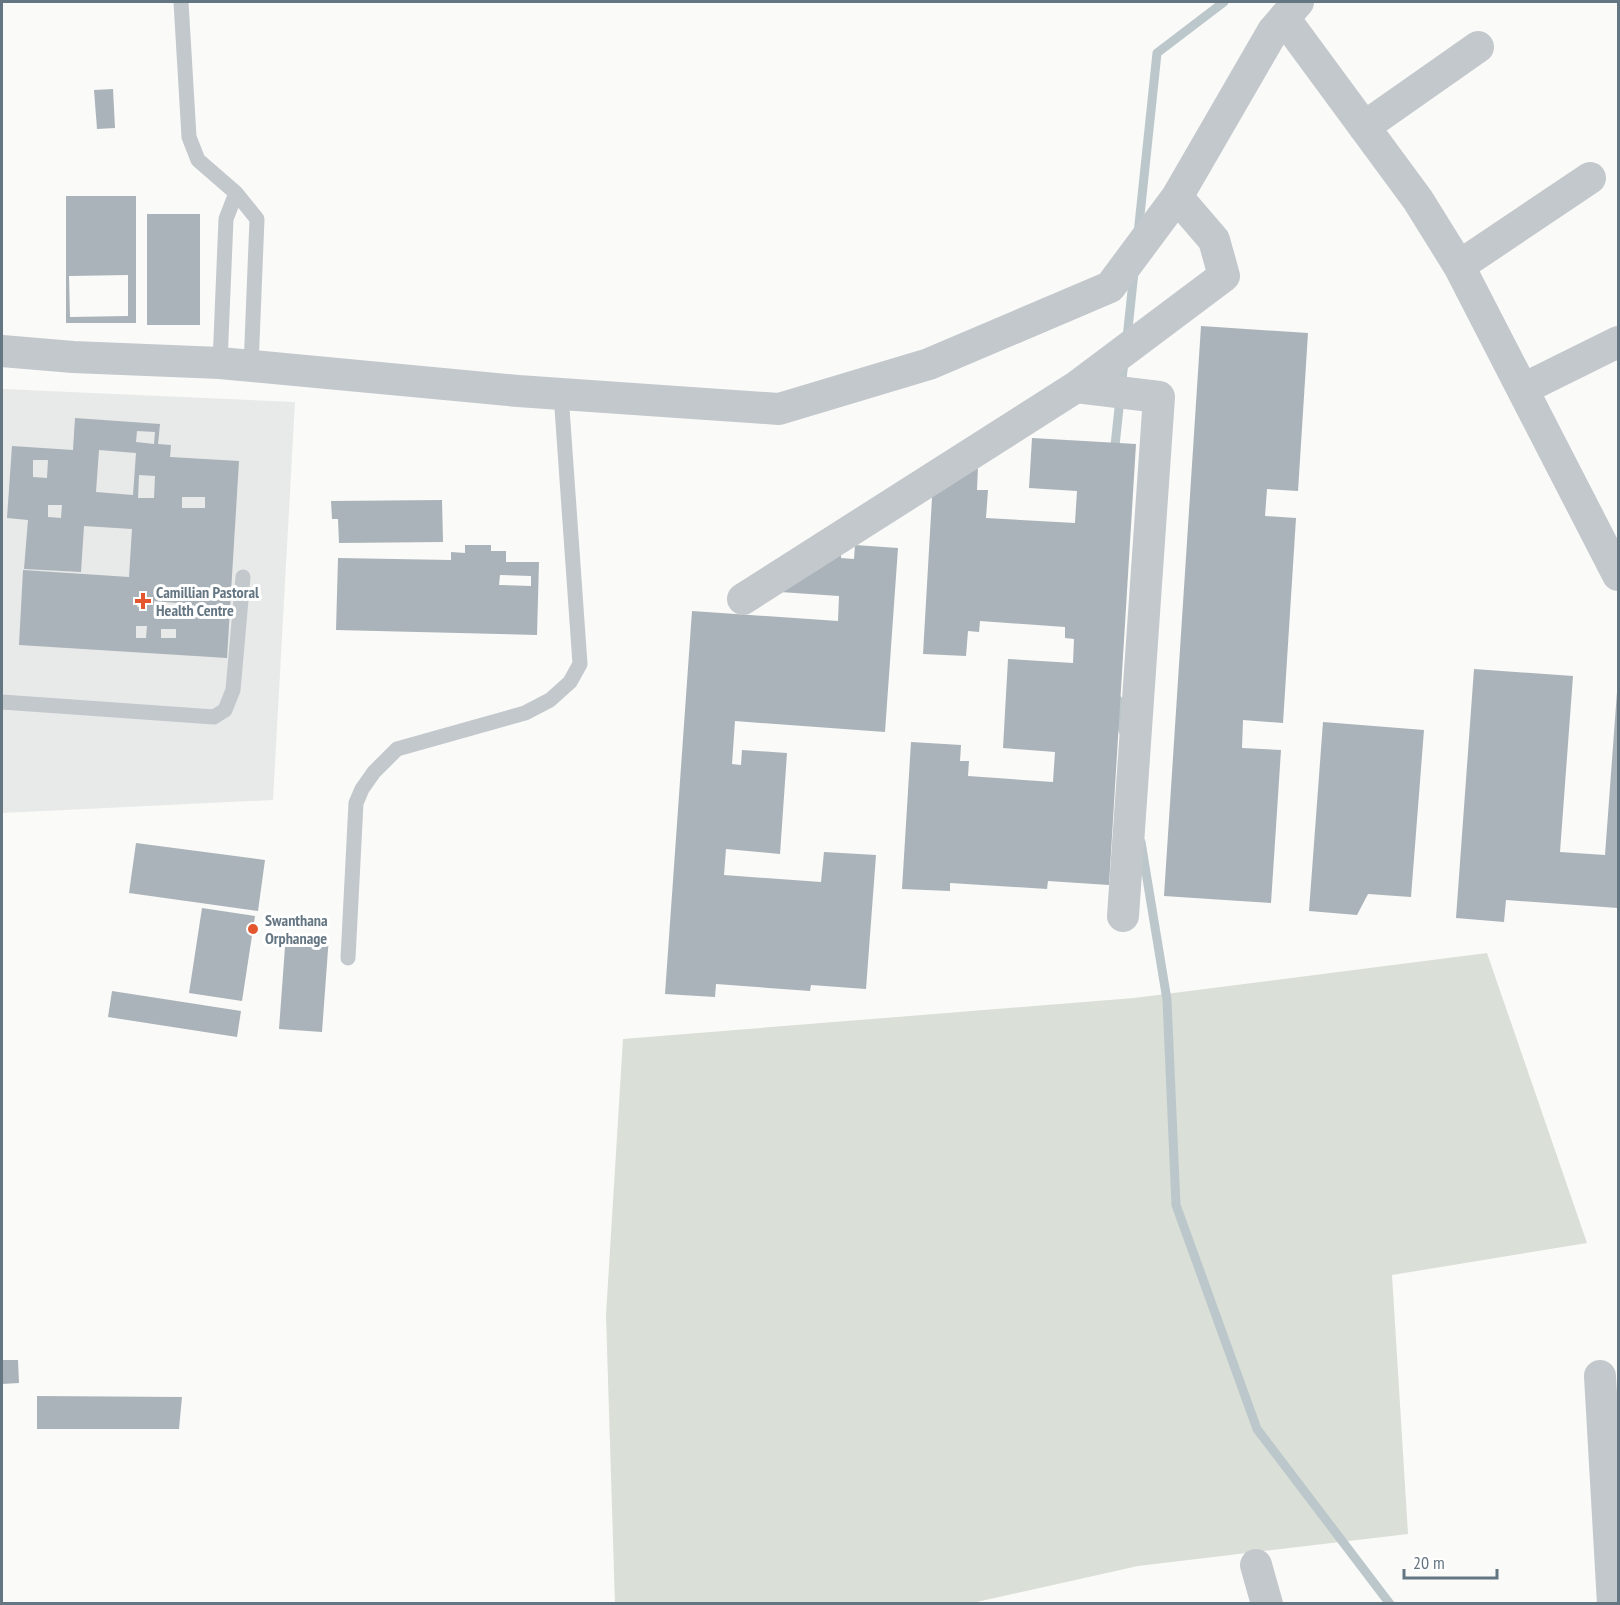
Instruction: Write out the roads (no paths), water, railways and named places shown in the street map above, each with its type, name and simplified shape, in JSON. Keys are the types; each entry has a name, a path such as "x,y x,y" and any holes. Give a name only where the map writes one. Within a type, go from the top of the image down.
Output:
{"street":[{"path":"2,351 73,357 220,363 561,394 778,409 929,364 1110,287 1177,197 1273,31 1291,10 1364,127 1418,200 1459,266 1522,389 1607,523 1618,575"},
{"path":"1364,127 1478,47"},
{"path":"1459,266 1590,178"},
{"path":"743,599 1076,387 1224,276 1214,240 1177,197"},
{"path":"1522,389 1618,342"},
{"path":"1076,387 1159,397 1123,916"},
{"path":"1600,1376 1613,1604"},
{"path":"1256,1565 1267,1604"}],"lane":[{"path":"181,2 189,137 198,160 236,192 257,219 251,367"},
{"path":"220,363 226,219 236,192"},
{"path":"348,958 356,803 362,789 374,772 397,749 525,713 550,700 570,682 580,664 561,394"},
{"path":"2,702 214,717 225,710 232,690 243,577"}],"waterway":[{"path":"1138,234 1157,53 1224,2"},
{"path":"1127,338 1134,272"},
{"path":"1114,455 1124,361"},
{"path":"1118,700 1123,731"},
{"path":"1141,842 1167,1000 1176,1205 1257,1429 1390,1604"}],"place":[{"name":"Camillian Pastoral Health Centre","path":"143,601"},
{"name":"Swanthana Orphanage","path":"253,929"}]}
